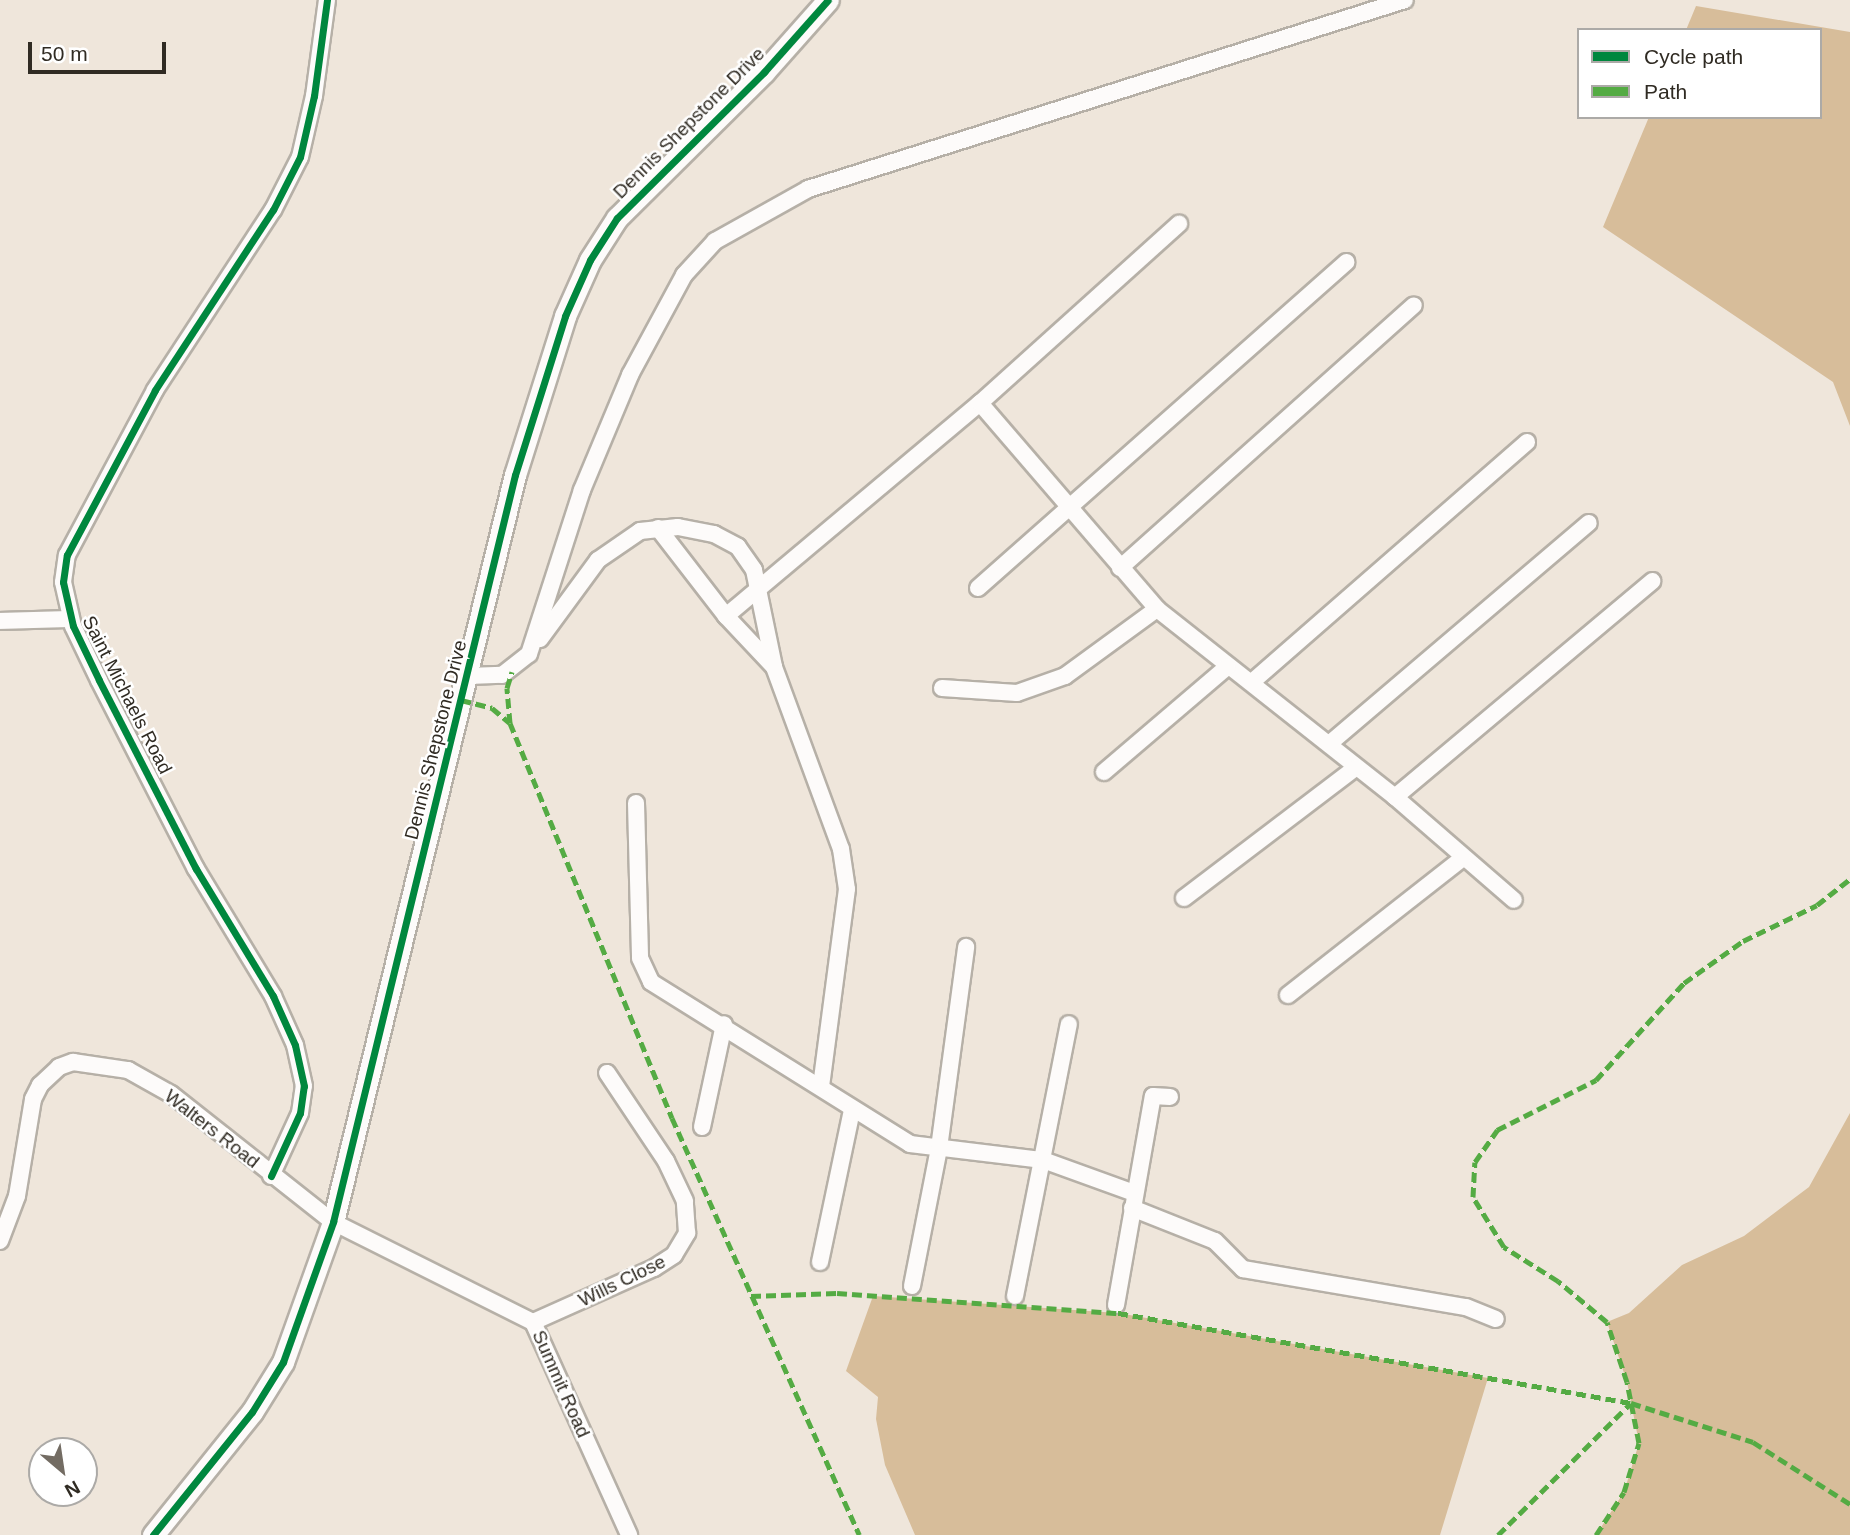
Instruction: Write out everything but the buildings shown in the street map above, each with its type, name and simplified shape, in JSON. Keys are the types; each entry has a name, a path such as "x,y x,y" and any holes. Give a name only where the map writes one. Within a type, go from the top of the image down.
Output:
{"street":[{"name":"Saint Michaels Road","path":"271,1176 300,1113 304,1086 295,1045 273,996 197,869 70,619 63,582 67,555 155,390 273,211 300,157 314,96 327,0"},
{"name":"Dennis Shepstone Drive","path":"153,1535 252,1412 283,1362 333,1222 516,475 548,361 590,260 617,218 656,175 764,72 828,0"},
{"path":"529,654 582,490 630,375 684,275 715,241 808,189 1405,0"},
{"path":"726,616 980,403 1179,224"},
{"path":"978,588 1347,262"},
{"path":"1120,568 1414,304"},
{"path":"980,403 1071,505 1120,568 1157,609 1227,667 1252,681 1355,768 1395,797 1514,901"},
{"path":"1252,681 1527,442"},
{"path":"1329,744 1589,523"},
{"path":"657,528 726,616 774,667"},
{"path":"468,676 502,676 529,654 610,549 639,531 694,528 738,547 754,570 774,667 841,849 847,889 821,1087"},
{"path":"1395,797 1652,582"},
{"path":"942,688 1017,693 1065,676 1157,609"},
{"path":"0,621 70,619"},
{"path":"1104,772 1227,667"},
{"path":"1184,898 1355,768"},
{"path":"636,803 643,971 651,982 724,1024 852,1110 910,1144 1043,1160 1133,1200 1215,1241 1243,1269 1466,1307 1496,1319"},
{"path":"1288,995 1463,858"},
{"path":"912,1286 939,1148 966,947"},
{"path":"702,1127 724,1024"},
{"path":"1015,1296 1069,1024"},
{"name":"Walters Road","path":"0,1241 17,1196 33,1099 49,1075 73,1062 128,1070 171,1094 271,1176 333,1222"},
{"name":"Wills Close","path":"533,1322 654,1268 674,1255 687,1233 685,1201 666,1161 607,1073"},
{"path":"1116,1305 1153,1096 1170,1097"},
{"path":"820,1262 852,1110"},
{"name":"Summit Road","path":"333,1222 533,1322 629,1535"}],"shaded area":[{"path":"1696,6 1850,32 1850,426 1833,382 1603,227 1648,119 1822,119 1822,28 1687,28"},
{"path":"1850,1113 1850,1535 1596,1535 1624,1492 1639,1443 1627,1382 1607,1322 1629,1313 1682,1265 1744,1236 1809,1187"},
{"path":"873,1296 1118,1313 1488,1378 1440,1535 915,1535 885,1465 876,1419 878,1397 846,1371"}],"marked path":[{"path":"510,723 507,688 512,672"},
{"path":"461,700 492,708 510,723 672,1118 859,1535"},
{"path":"1596,1535 1624,1492 1639,1443 1627,1382 1607,1322 1558,1281 1504,1247 1473,1197 1475,1162 1497,1130 1596,1080 1684,983 1743,941 1817,905 1850,879"},
{"path":"751,1296 837,1293 1118,1313 1631,1403 1753,1442 1850,1504"},
{"path":"1498,1535 1631,1403"}],"cycle path":[{"path":"271,1176 300,1113 304,1086 295,1045 273,996 196,869 99,680 73,626 63,582 67,555 155,390 273,210 300,157 314,96 327,0"},
{"path":"153,1535 252,1412 283,1362 333,1222 515,475 565,316 590,260 617,218 764,72 828,0"}]}
